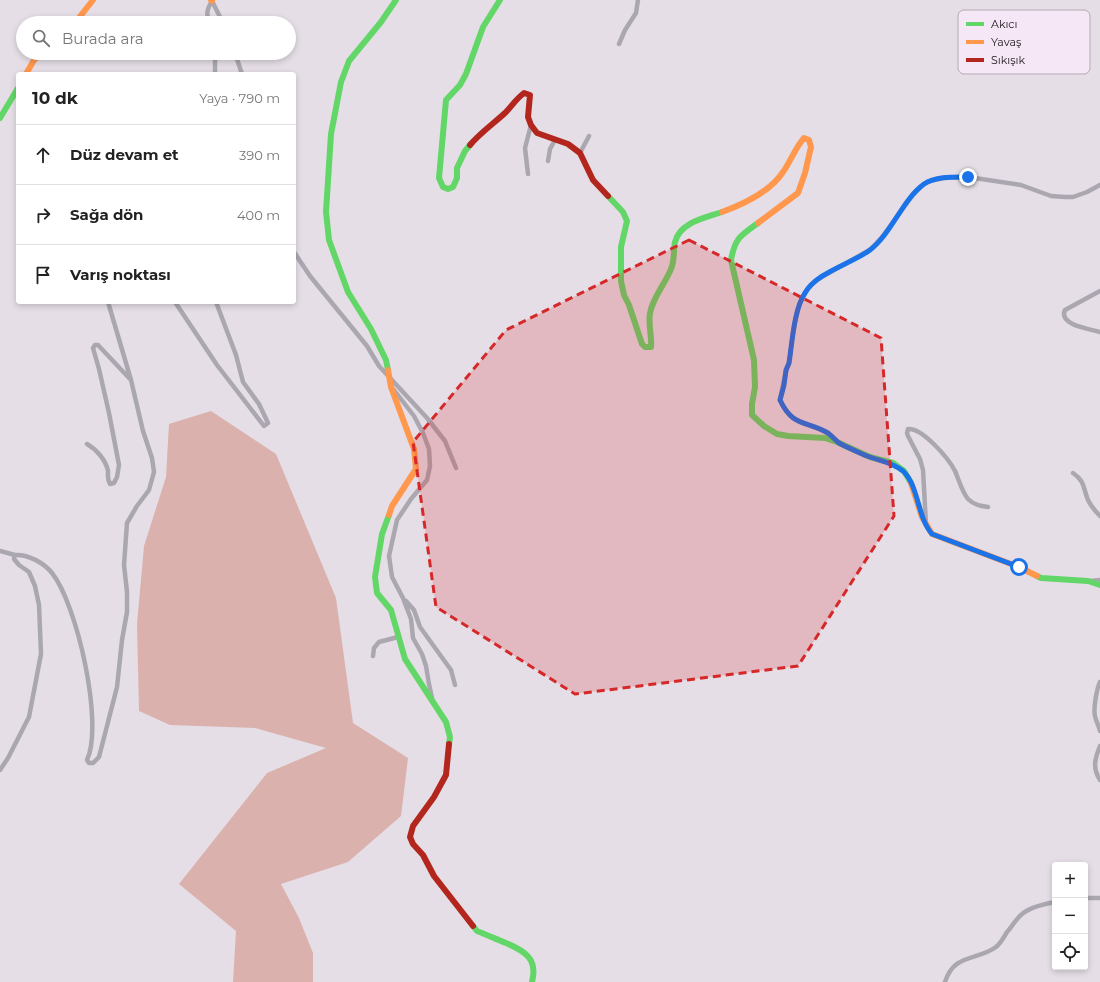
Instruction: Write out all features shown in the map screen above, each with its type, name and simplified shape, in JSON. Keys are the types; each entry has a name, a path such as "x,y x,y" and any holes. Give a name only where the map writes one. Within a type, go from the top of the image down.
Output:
{"street":[{"path":"80,16 93,0"},
{"path":"207,16 208,7 211,0"},
{"path":"211,0 219,16"},
{"path":"396,0 381,22 349,60 342,82 331,134 326,212 329,240 348,292 371,329 386,360 392,387 414,449 416,469 392,506 382,534 375,577 377,593 391,610 405,659 446,722 450,737 446,775 434,797 413,826 410,837 413,844 423,855 434,876 466,919 478,931 522,950 531,959 534,974 532,982"},
{"path":"500,0 483,27 466,74 460,85 446,100 439,178 442,187 448,189 452,187 457,178 457,168 465,151 476,138 506,112 515,100 524,93 530,95 528,117 531,125 538,132 568,144 580,153 593,180 623,212 627,221 621,247 621,281 624,295 629,305 642,344 645,347 651,347 652,340 650,315 653,300 664,283 673,264 678,236 691,223 725,211 756,195 776,181 789,165 799,143 804,138 809,140 811,148 805,174 798,193 743,234 734,245 731,260 754,360 755,387 752,415 768,429 786,436 819,437 838,442 868,456 896,466 905,473 917,498 927,528 932,534 1019,567 1041,578 1088,581 1100,580"},
{"path":"619,44 623,33 636,13 638,0"},
{"path":"27,72 34,60"},
{"path":"215,60 216,72"},
{"path":"237,60 241,72"},
{"path":"0,118 16,91"},
{"path":"528,174 525,148 531,125"},
{"path":"580,153 589,136"},
{"path":"548,161 550,149 555,140"},
{"path":"838,442 828,433 799,422 793,418 783,407 780,400 786,370 789,363 799,306 805,292 815,281 871,249 882,237 913,195 924,184 930,181 944,178 968,177 1021,185 1051,196 1065,197 1073,197 1100,185"},
{"path":"296,255 310,276 367,346 379,366 427,418 445,441 456,468"},
{"path":"1100,291 1065,310 1064,313 1065,318 1071,323 1100,332"},
{"path":"0,551 15,555 22,554 41,564 52,573 63,592 73,615 85,660 90,688 92,720 90,754 87,760 89,763 93,763 99,757 117,687 122,640 127,612 127,592 124,565 127,523 148,490 154,472 152,458 143,431 131,380 109,304"},
{"path":"176,304 217,365 264,426 268,423 266,416 243,382 236,355 217,304"},
{"path":"87,444 94,448 101,456 108,469 108,481 110,484 114,483 118,477 119,465 99,368 93,348 98,345 131,380"},
{"path":"392,387 414,416 429,449 430,466 427,480 411,499 397,520 389,556 392,577 403,598 411,619 413,638 422,654 426,666 433,702"},
{"path":"927,528 924,470 908,436 908,429 912,428 925,436 941,452 953,468 968,498 974,503 988,507"},
{"path":"1073,473 1079,477 1083,483 1088,501 1100,516"},
{"path":"0,770 8,758 29,717 42,654 39,606 35,586 29,572 19,565 14,559 15,555"},
{"path":"1088,581 1100,585"},
{"path":"403,598 414,610 420,627 451,670 455,685"},
{"path":"373,656 374,648 378,642 398,637"},
{"path":"1100,682 1096,692 1097,700 1094,711 1100,732"},
{"path":"1100,740 1100,744 1094,759 1096,771 1100,780"},
{"path":"1088,898 1100,898"},
{"path":"945,982 951,969 960,961 984,953 998,945 1024,912 1052,903"}],"highlighted area":[{"path":"689,240 881,338 894,516 798,666 575,694 436,607 413,442 506,330"}],"shaded area":[{"path":"211,411 276,454 336,598 353,723 408,758 401,816 348,862 281,884 299,918 313,953 313,982 233,982 236,931 179,884 267,773 326,748 255,728 170,725 139,711 137,624 144,546 166,477 169,424"}],"traffic: fast":[{"path":"388,370 386,360 371,329 348,292 329,240 326,212 331,134 341,82 349,61 381,22 396,0"},
{"path":"470,145 465,151 457,168 457,178 453,187 448,189 443,187 439,178 446,100 460,85 466,74 483,27 500,0"},
{"path":"0,118 16,91"},
{"path":"608,196 623,212 627,221 621,247 621,281 624,295 629,305 642,344 645,347 651,347 649,321 650,313 654,301 672,266 675,242 678,235 688,225 722,212"},
{"path":"758,223 739,238 734,247 731,260 754,360 755,387 752,415 764,426 777,434 825,438 870,457 893,463 904,471 911,483"},
{"path":"389,515 382,534 375,577 377,593 391,610 405,659 446,722 450,737 449,744"},
{"path":"1037,576 1041,578 1088,581 1100,585"},
{"path":"473,926 477,931 513,946 524,953 528,957 533,967 532,982"}],"traffic: slow":[{"path":"80,16 93,0"},
{"path":"27,72 34,60"},
{"path":"722,212 748,201 771,186 783,172 804,138 809,140 811,147 805,173 798,193 758,223"},
{"path":"388,370 391,387 414,449 416,469 392,506 389,515"},
{"path":"911,483 922,517 932,534 1019,567 1037,576"}],"traffic: jam":[{"path":"470,145 505,113 524,93 530,95 528,117 531,125 537,133 568,144 580,153 593,180 608,196"},
{"path":"449,744 446,775 434,797 413,826 410,837 413,844 423,855 434,876 473,926"}],"route":[{"path":"968,177 937,179 924,184 913,195 882,237 871,249 815,281 810,286 801,299 799,306 789,363 784,378 784,385 780,400 787,413 799,422 828,433 838,442 868,456 890,463 905,473 917,498 927,528 932,534 1019,567"}]}
